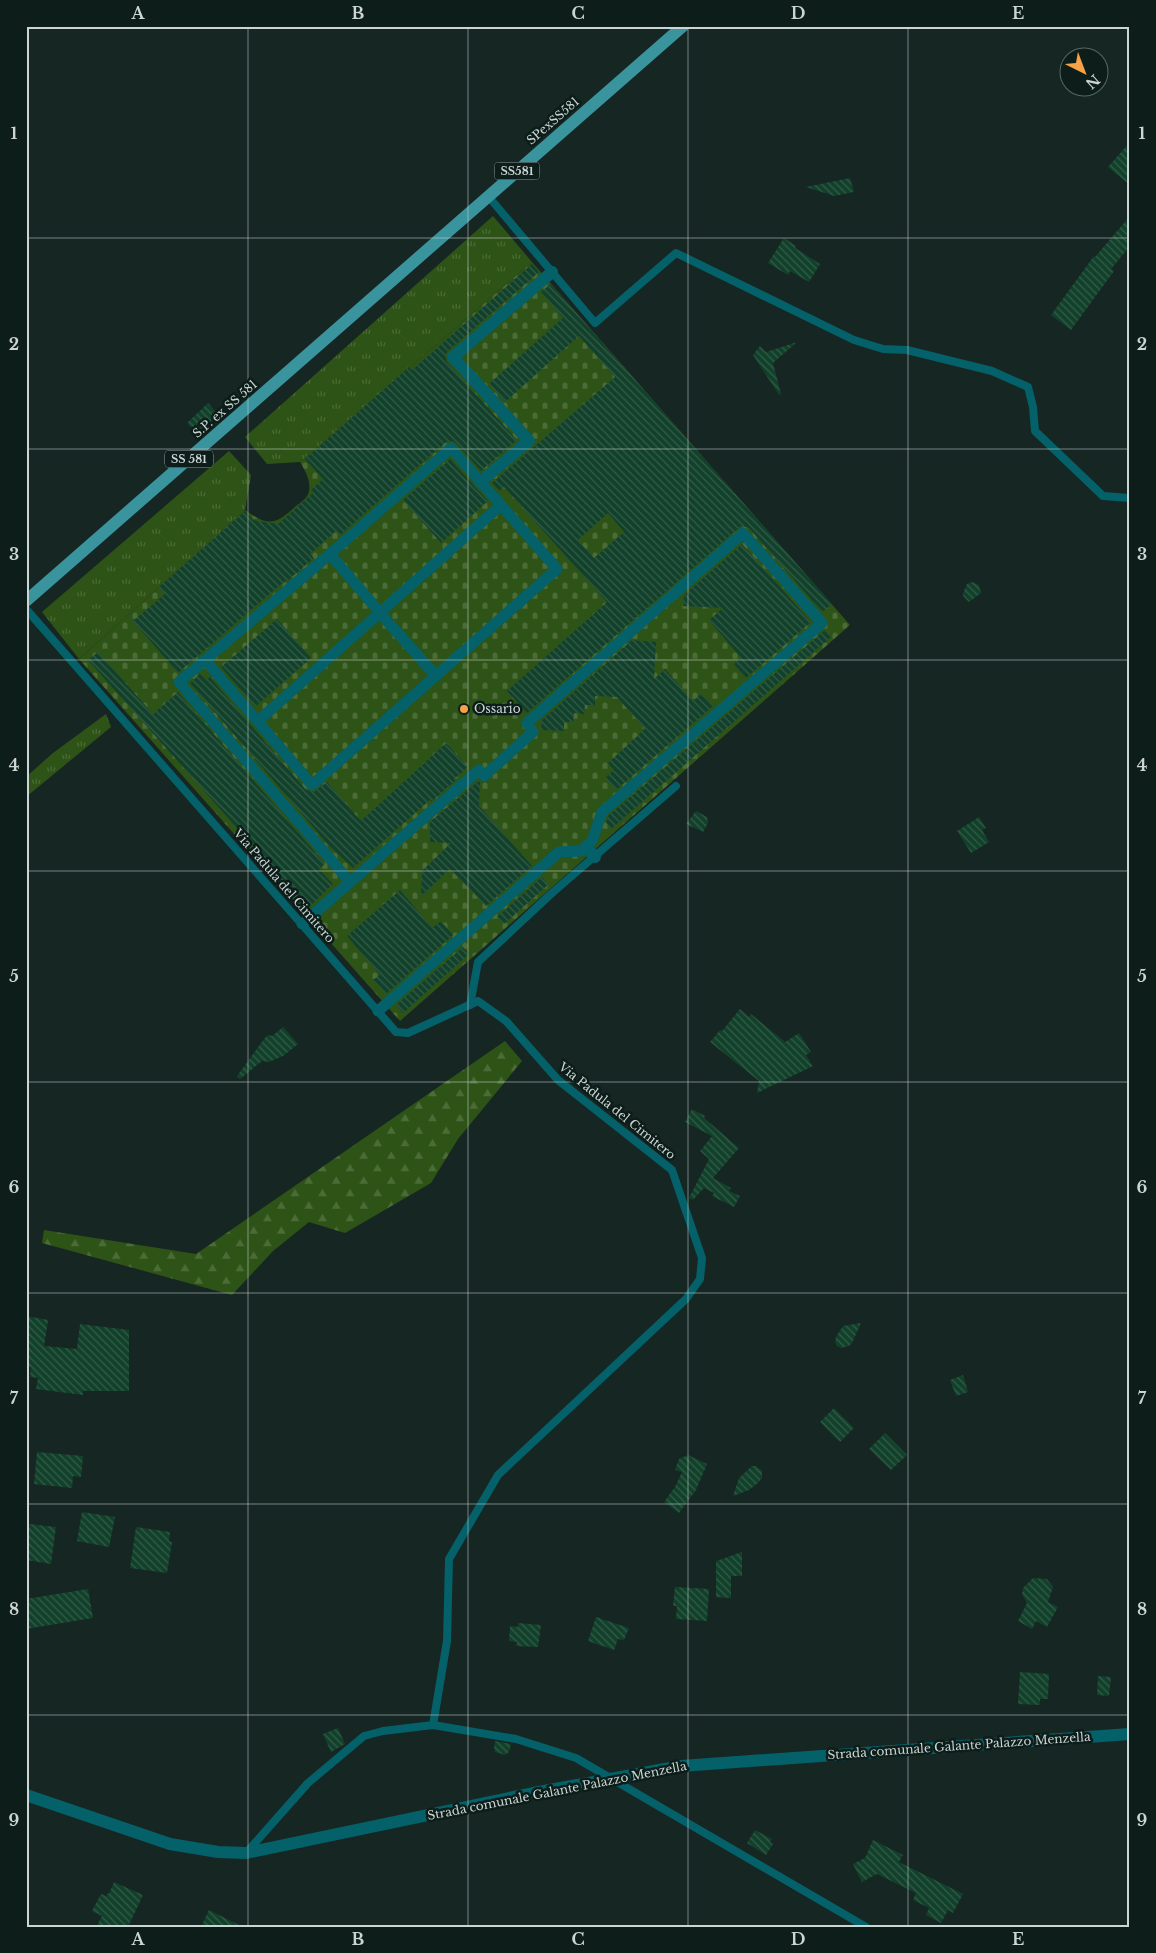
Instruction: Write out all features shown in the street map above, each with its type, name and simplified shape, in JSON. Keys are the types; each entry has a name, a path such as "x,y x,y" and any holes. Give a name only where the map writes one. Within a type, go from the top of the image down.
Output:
{"main road":[{"name":"SPexSS581","path":"351,316 683,26"},
{"name":"S.P. ex SS 581","path":"26,601 351,316"}],"street":[{"path":"480,482 529,441 453,357 552,272"},
{"path":"205,660 312,785 557,569 451,448 179,682 350,882"},
{"path":"258,721 378,610 501,505"},
{"path":"302,924 479,770 484,776 533,732 527,723 743,533 822,623 602,812 592,841 586,847 581,851 559,852 378,1011"},
{"path":"330,554 436,676"},
{"path":"586,847 595,857"},
{"name":"Strada comunale Galante Palazzo Menzella","path":"26,1795 170,1844 218,1852 246,1853 533,1793 681,1766 1130,1734"}],"lane":[{"path":"488,196 595,323 676,253 854,340 883,349 907,350 992,371 1010,378 1028,388 1033,407 1035,432 1103,496 1130,498"},
{"name":"Via Padula del Cimitero","path":"26,609 396,1032 408,1033 478,1001 506,1021 558,1080 672,1170 702,1258 700,1279 686,1299 498,1475 449,1559 447,1641 433,1725"},
{"path":"470,1005 478,962 552,893 676,786"},
{"path":"246,1853 308,1783 364,1736 383,1731 433,1725 516,1739 576,1758 614,1778 866,1927"}],"green space":[{"path":"493,216 532,262 300,462 267,464 245,437"},
{"path":"532,262 850,625 400,1021 79,659 245,510 260,519 272,522 283,517 302,501 309,491 309,483 300,462"},
{"path":"229,451 251,475 245,510 79,659 42,612"},
{"path":"106,714 111,727 26,797 26,777 53,753"},
{"path":"505,1041 522,1061 458,1139 431,1183 345,1233 309,1222 273,1251 232,1295 42,1243 44,1230 196,1254"}],"building":[{"path":"1130,142 1130,185 1108,167"},
{"path":"850,178 854,192 834,196 806,187"},
{"path":"1130,216 1130,246 1111,269 1114,271 1071,330 1051,315 1094,256"},
{"path":"784,238 796,246 795,248 820,264 809,282 790,271 788,275 768,263"},
{"path":"532,264 539,272 445,355 447,362 517,440 481,471 456,443 453,441 446,442 340,535 336,531 310,554 314,558 178,673 133,621 165,594 159,587 245,511 253,520 278,524 314,492 311,490 323,479 305,459 409,367 412,370"},
{"path":"551,284 832,604 822,612 749,528 741,526 527,713 507,691 607,602 504,487 499,491 492,483 615,377 579,336 505,402 489,384 563,318 541,292","holes":["608,513 624,532 594,558 578,540"]},
{"path":"797,342 773,363 781,394 779,395 753,355 760,346 766,352"},
{"path":"208,403 218,415 197,433 187,423"},
{"path":"450,459 488,501 441,543 403,500"},
{"path":"742,544 811,622 746,678 734,664 741,658 709,620 723,608 683,606 684,595"},
{"path":"972,582 979,585 981,593 969,602 963,596 963,593 967,584"},
{"path":"277,619 311,658 255,707 221,667"},
{"path":"825,630 831,637 611,829 606,823 608,816"},
{"path":"632,640 656,642 654,679 665,669 693,701 701,694 713,706 616,790 605,778 614,770 608,763 645,729 617,697 595,696 595,705 585,705 584,714 574,713 573,722 564,722 564,731 541,730 542,720"},
{"path":"98,652 153,714 178,692 325,864 319,869 333,884 308,908 88,660"},
{"path":"201,673 206,680 210,677 306,790 314,792 327,782 361,821 446,743 468,767 431,802 431,799 353,868 336,854 190,683"},
{"path":"477,782 480,782 479,806 532,866 486,906 450,869 421,896 422,871 451,843 430,842 430,822"},
{"path":"696,811 707,817 708,823 703,832 686,824"},
{"path":"979,817 986,828 982,830 989,842 971,853 957,831"},
{"path":"542,877 548,885 504,924 497,917"},
{"path":"400,890 432,928 441,921 453,935 386,994 373,980 380,975 347,936"},
{"path":"463,947 469,954 403,1013 396,1005"},
{"path":"740,1009 749,1017 751,1014 785,1042 799,1033 811,1052 806,1055 813,1066 757,1093 759,1081 710,1042"},
{"path":"283,1027 298,1044 283,1056 269,1062 262,1061 240,1079 237,1076 264,1039 268,1035 272,1036"},
{"path":"692,1109 705,1116 704,1118 739,1148 713,1178 731,1188 729,1191 740,1196 734,1207 712,1196 714,1193 704,1188 693,1200 689,1198 709,1159 700,1151 712,1136 685,1122"},
{"path":"26,1316 48,1320 44,1346 77,1349 80,1324 129,1330 129,1391 83,1391 83,1395 36,1389 38,1378 30,1377 31,1367 26,1367"},
{"path":"861,1323 849,1346 841,1348 837,1346 835,1342 836,1337 843,1326"},
{"path":"963,1375 968,1392 956,1396 950,1380"},
{"path":"834,1408 854,1428 840,1442 820,1422"},
{"path":"885,1433 907,1455 891,1470 869,1449"},
{"path":"37,1452 83,1456 81,1477 73,1476 72,1488 34,1484"},
{"path":"688,1455 707,1464 696,1490 679,1513 664,1502 675,1487 682,1472 675,1470 679,1459"},
{"path":"752,1466 756,1466 762,1471 762,1478 749,1490 733,1496 739,1478"},
{"path":"82,1512 115,1517 109,1547 77,1541"},
{"path":"29,1524 56,1527 51,1564 26,1560"},
{"path":"136,1527 170,1532 169,1541 172,1542 167,1573 130,1568"},
{"path":"742,1552 742,1576 731,1576 731,1598 716,1597 716,1561"},
{"path":"1033,1578 1047,1579 1053,1587 1048,1602 1058,1607 1047,1627 1036,1621 1032,1629 1018,1621 1027,1603 1022,1594 1023,1588"},
{"path":"675,1587 709,1589 707,1621 676,1619 677,1606 673,1606"},
{"path":"88,1589 93,1618 26,1629 26,1599"},
{"path":"596,1617 629,1628 624,1640 618,1639 614,1650 588,1641"},
{"path":"518,1623 541,1625 538,1647 516,1646 517,1642 509,1641 510,1626 518,1627"},
{"path":"1020,1672 1049,1674 1048,1699 1040,1699 1040,1705 1018,1704"},
{"path":"1098,1676 1111,1677 1109,1696 1097,1695"},
{"path":"338,1728 345,1744 331,1752 323,1734"},
{"path":"495,1741 511,1744 509,1752 505,1755 495,1752"},
{"path":"755,1830 772,1839 770,1842 773,1844 766,1855 747,1843"},
{"path":"873,1840 903,1855 899,1862 963,1894 953,1913 948,1910 941,1923 926,1915 929,1908 913,1900 916,1893 877,1874 862,1882 853,1864 865,1858"},
{"path":"114,1882 143,1895 128,1927 96,1927 102,1916 92,1911 101,1894 106,1896 109,1894"},
{"path":"209,1910 243,1927 201,1927"}],"place":[{"name":"Ossario","path":"464,709"}]}
